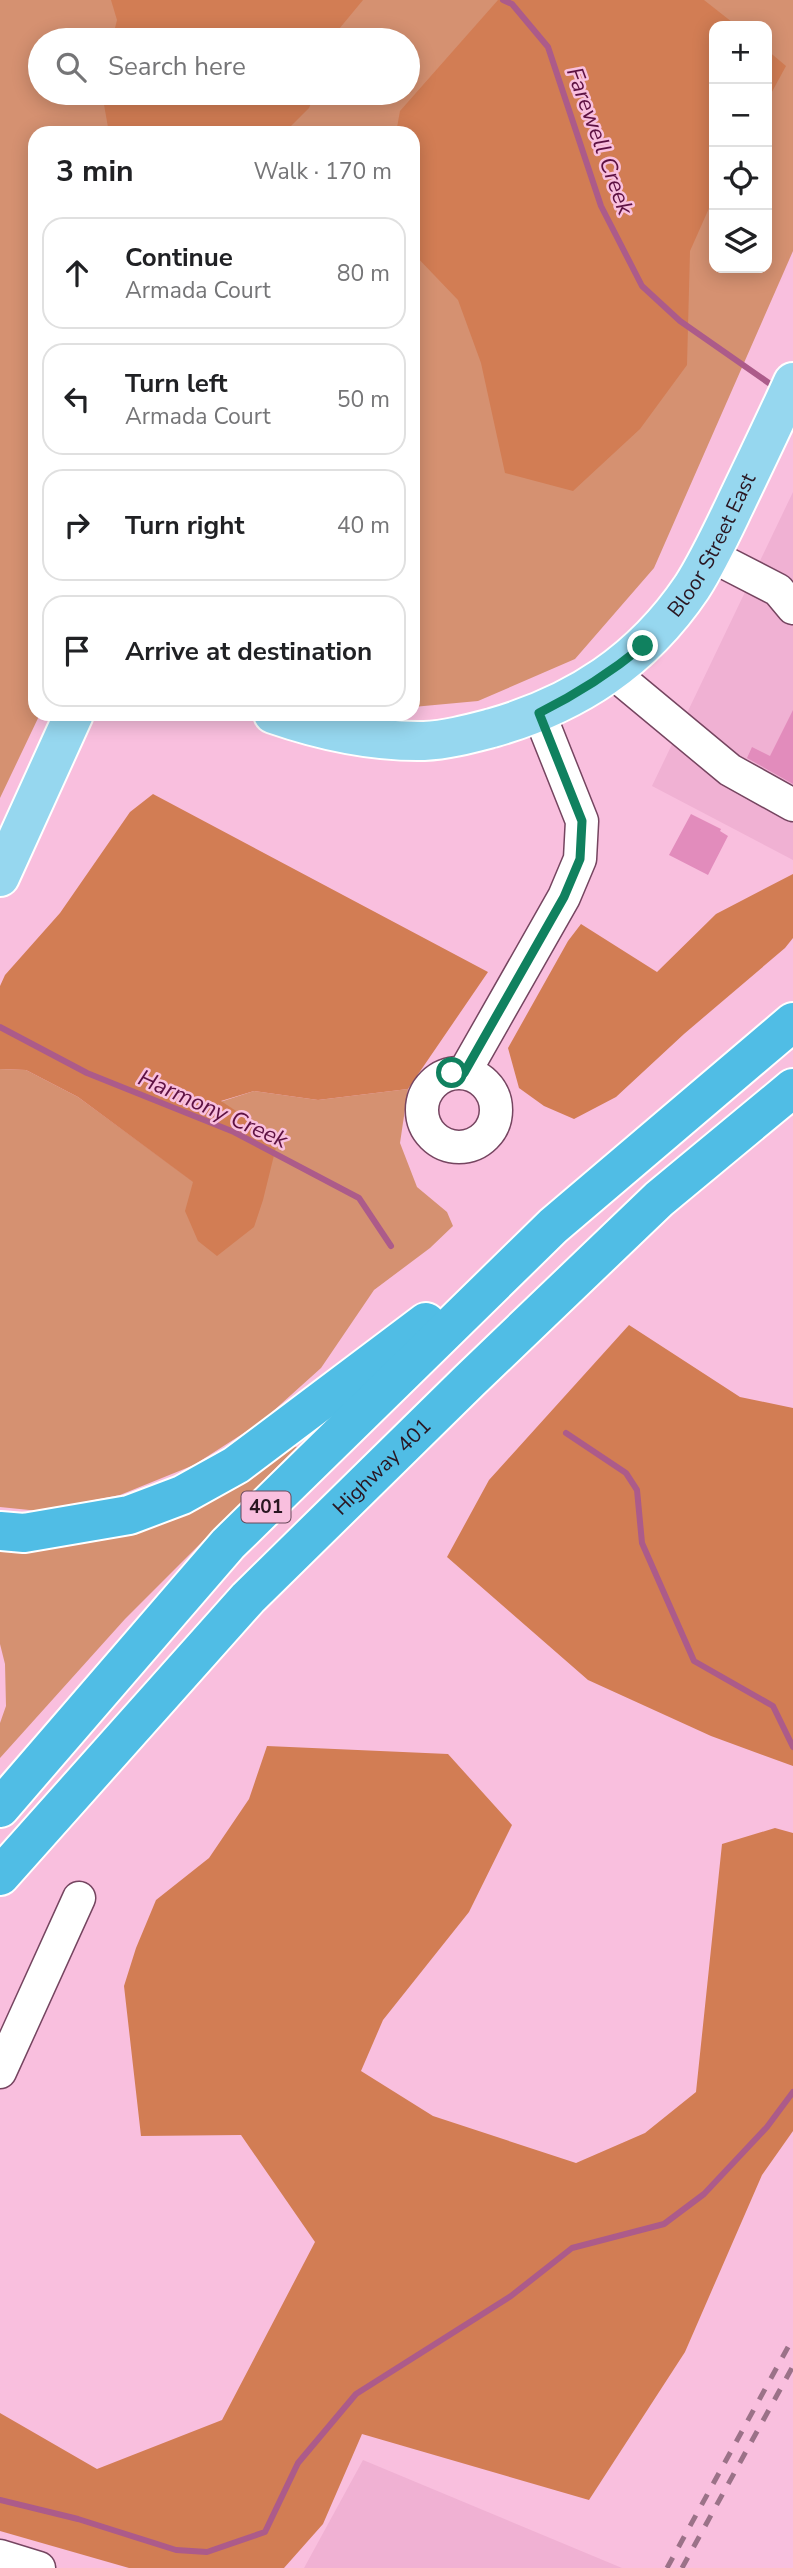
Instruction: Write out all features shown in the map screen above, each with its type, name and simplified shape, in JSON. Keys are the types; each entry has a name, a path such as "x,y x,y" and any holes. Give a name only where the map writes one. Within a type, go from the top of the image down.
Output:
{"highway":[{"name":"401","path":"0,1808 228,1544 553,1226 793,1022"},
{"name":"Highway 401","path":"0,1876 248,1598 468,1381 659,1199 793,1088"},
{"path":"0,1531 24,1533 129,1515 193,1489 236,1465 553,1226"}],"main road":[{"name":"Bloor Street East","path":"293,721 345,734 389,740 426,741 458,737 539,713 579,693 612,672 643,646 692,586 710,555 793,382"},
{"path":"0,877 71,721"}],"street":[{"path":"710,555 778,590 793,608"},
{"path":"612,672 730,770 793,805"},
{"path":"464,1073 564,897 580,859 582,821 539,713"},
{"path":"0,2072 79,1898"},
{"path":"0,2556 39,2568"}],"shaded area":[{"path":"0,0 793,0 793,251 654,568 575,659 478,701 420,706 420,126 28,126 28,721 37,721 0,798"},
{"path":"111,0 363,0 340,28 115,28 117,20"},
{"path":"498,0 704,0 731,21 709,21 709,208 690,251 687,365 640,429 573,491 505,473 481,363 458,300 420,260 420,126 397,126 400,111 405,105 420,105 420,88"},
{"path":"772,54 786,66 772,92"},
{"path":"104,105 310,105 291,126 108,126"},
{"path":"793,492 793,860 652,786"},
{"path":"153,794 488,972 408,1089 318,1100 254,1091 221,1101 278,1139 254,1227 217,1256 198,1241 185,1211 193,1182 78,1097 26,1070 0,1069 0,986 5,975 60,913 130,812"},
{"path":"793,874 793,938 616,1097 574,1119 544,1106 519,1088 508,1048 568,941 581,924 657,972 716,914"},
{"path":"0,1069 26,1070 78,1097 194,1182 220,1102 254,1091 318,1100 408,1089 400,1143 417,1187 447,1212 453,1226 430,1248 374,1290 321,1368 261,1422 194,1465 120,1495 39,1511 0,1507"},
{"path":"629,1325 740,1397 793,1408 793,1766 711,1736 588,1680 447,1557 489,1480"},
{"path":"286,1443 297,1447 125,1619 0,1758 0,1723 6,1706 5,1664 0,1644 0,1542"},
{"path":"267,1746 448,1754 512,1825 469,1912 383,2020 361,2071 433,2116 576,2163 645,2133 696,2092 722,1844 775,1828 793,1833 793,2131 762,2175 685,2352 589,2500 362,2434 323,2524 284,2568 129,2568 0,2531 0,2413 97,2469 222,2420 315,2242 241,2135 141,2136 124,1986 156,1900 209,1858 249,1799"},
{"path":"363,2460 622,2568 304,2568"}],"building":[{"path":"793,710 793,784 747,758 752,747 770,756"},
{"path":"691,814 721,829 720,831 728,836 708,875 669,855"}],"waterway":[{"name":"Farewell Creek","path":"503,0 512,4 548,47 601,206 642,286 680,321 776,388"},
{"name":"Harmony Creek","path":"0,1027 87,1073 234,1132 359,1198 391,1246"},
{"name":"Harmony Creek","path":"566,1433 626,1473 637,1490 642,1543 694,1661 773,1706 793,1747"},
{"path":"0,2500 78,2519 176,2550 207,2552 265,2532 298,2463 356,2394 511,2296 572,2248 664,2224 704,2194 767,2127 793,2092"}],"railway":[{"path":"667,2568 793,2338"},
{"path":"682,2568 793,2366"}],"route":[{"path":"452,1073 464,1073 564,897 580,859 582,821 539,713 579,693 612,672 643,646"}]}
